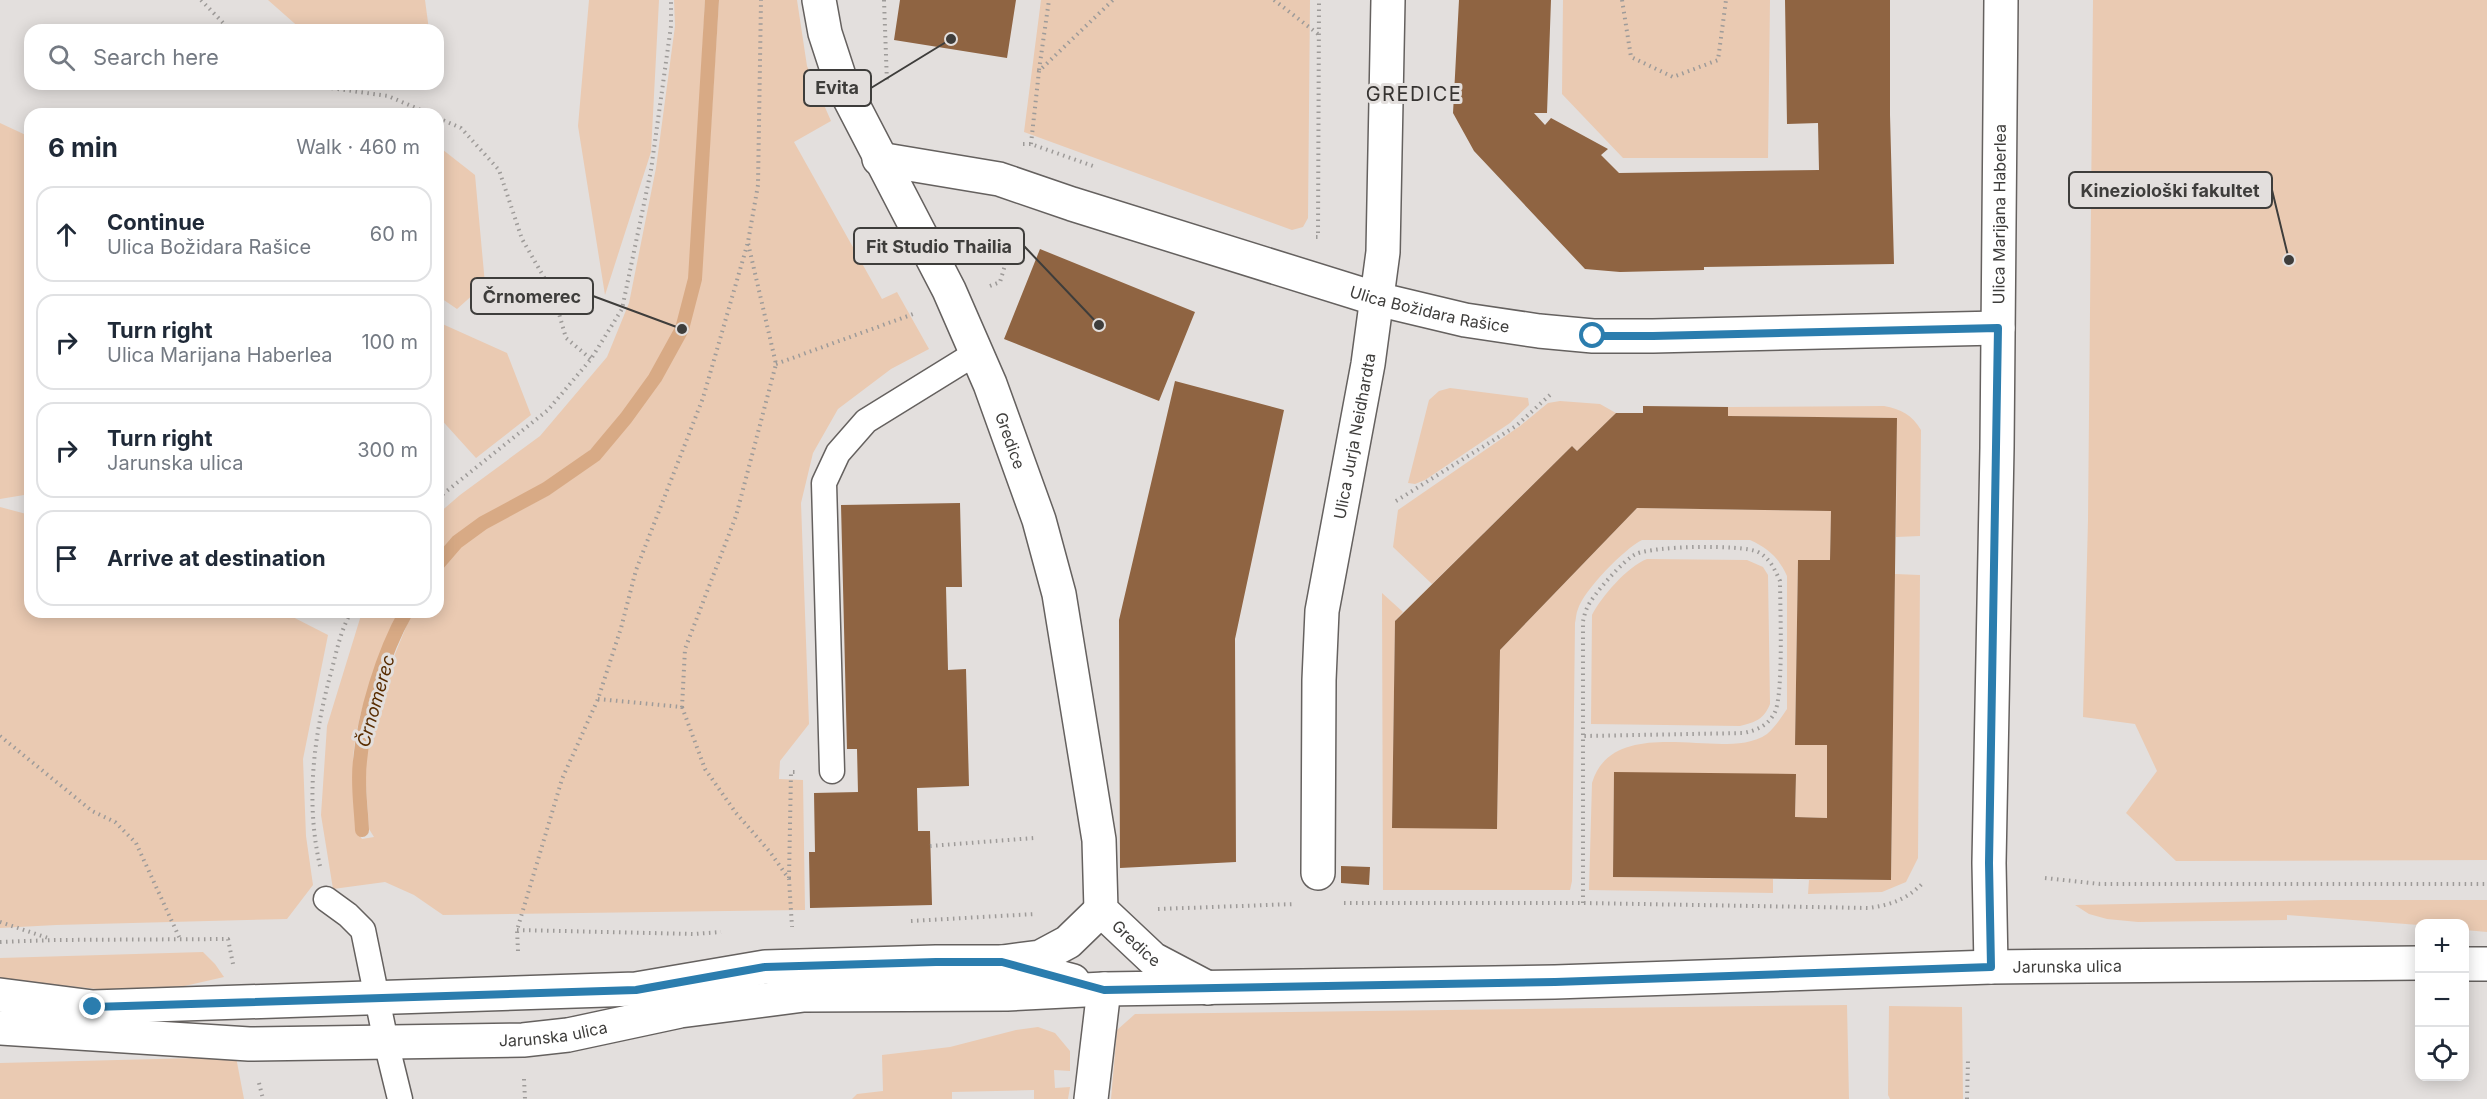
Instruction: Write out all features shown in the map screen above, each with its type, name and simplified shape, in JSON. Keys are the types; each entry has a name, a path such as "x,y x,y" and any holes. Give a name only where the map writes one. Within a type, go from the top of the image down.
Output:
{"street":[{"name":"Gredice","path":"819,0 825,33 841,82 949,290 1022,469 1059,594 1099,840 1101,910 1153,959 1208,988"},
{"name":"Ulica Jurja Neidhardta","path":"1318,873 1318,736 1322,611 1368,364 1383,252 1388,0"},
{"name":"Ulica Marijana Haberlea","path":"1991,967 1989,863 2001,0"},
{"name":"Ulica Božidara Rašice","path":"879,159 999,179 1377,299 1465,320 1539,332 1593,336 1653,336 1998,328"},
{"name":"Gredice","path":"1002,962 1040,957 1068,942 1101,910"},
{"name":"Jarunska ulica","path":"0,995 93,1007 225,1001 636,990 765,967 1002,962 1104,990"},
{"name":"Jarunska ulica","path":"0,1028 249,1044 524,1040 568,1035 680,1011 804,995 1007,994 1567,981 1991,967 2415,963"},
{"path":"2469,964 2487,964"},
{"path":"1091,1099 1104,990"}],"lane":[{"path":"832,771 824,483 838,453 866,421 976,353"},
{"path":"326,899 348,915 363,930 400,1099"}],"path":[{"path":"201,0 224,24"},
{"path":"444,493 548,410 591,359 622,309 651,170 671,26 671,0"},
{"path":"518,951 518,930 542,841 562,779 598,699 621,628 636,570 704,399 748,242 758,185 761,0"},
{"path":"884,0 888,86"},
{"path":"1031,155 1039,70 1049,0"},
{"path":"1039,70 1113,0"},
{"path":"1274,0 1318,34"},
{"path":"1306,237 1318,237 1319,0"},
{"path":"1623,0 1631,57 1673,77 1718,60 1726,0"},
{"path":"345,90 388,96 416,108"},
{"path":"444,121 461,128 499,170 522,239 553,293 566,338 591,359"},
{"path":"1020,144 1031,144 1097,168"},
{"path":"981,290 1000,282 1019,218"},
{"path":"748,242 776,364 736,516 685,650 682,707 705,769 736,813 770,852 789,879"},
{"path":"776,364 922,312"},
{"path":"1396,501 1515,426 1551,394"},
{"path":"1583,903 1583,621 1587,607 1597,592 1633,555 1648,550 1739,548 1759,552 1773,565 1780,581 1779,704 1768,723 1744,733 1584,736"},
{"path":"326,899 314,843 312,758 323,700 343,627 348,618"},
{"path":"598,699 682,707"},
{"path":"0,736 92,811 116,822 136,843 180,939"},
{"path":"792,927 789,879 791,772 832,771"},
{"path":"930,846 1034,838"},
{"path":"2045,878 2100,884 2487,884"},
{"path":"1339,903 1583,903 1868,908 1881,907 1909,897 1923,882"},
{"path":"1147,910 1296,904"},
{"path":"0,922 54,940"},
{"path":"0,942 228,939 234,966"},
{"path":"1967,1099 1968,1060"}],"shaded area":[{"path":"268,0 425,0 428,24 295,24"},
{"path":"589,0 659,0 651,152 605,295 578,126"},
{"path":"674,0 705,0 694,234 687,291 676,326 639,391 615,423 591,449 554,477 473,524 444,549 444,509 540,436 607,357 629,303 656,168 675,26"},
{"path":"719,0 797,0 807,66 831,121 794,142 882,299 897,292 929,349 891,369 838,409 813,453 801,503 809,724 780,761 779,779 803,780 805,910 443,915 414,895 385,882 333,889 321,815 327,726 360,618 396,618 369,687 354,747 356,830 362,839 374,837 369,829 366,780 371,726 389,670 410,618 444,618 444,567 460,547 487,528 549,495 599,460 660,381 688,331 701,279"},
{"path":"1041,0 1310,0 1308,218 1303,227 1292,230 1024,132"},
{"path":"1563,0 1770,0 1768,158 1623,158 1562,94"},
{"path":"2093,0 2487,0 2487,860 2176,861 2126,813 2157,771 2135,724 2083,717 2088,520"},
{"path":"0,123 24,134 24,495 0,499"},
{"path":"444,151 475,175 485,284 457,309 444,300"},
{"path":"444,325 507,353 531,415 476,458 444,423"},
{"path":"1450,388 1528,398 1529,405 1510,423 1425,480 1415,484 1408,483 1429,400 1439,391"},
{"path":"1560,401 1600,404 1616,413 1577,451 1572,446 1432,584 1393,547 1398,510 1520,426 1548,403"},
{"path":"1884,406 1906,414 1921,430 1920,536 1896,537 1897,418 1728,416 1728,407"},
{"path":"0,507 24,513 24,618 295,618 328,635 303,759 306,836 313,885 287,919 0,928"},
{"path":"1637,508 1831,511 1830,560 1798,560 1795,745 1827,745 1827,818 1795,817 1796,775 1614,773 1613,877 1773,879 1773,893 1589,890 1592,783 1600,766 1613,754 1628,747 1646,743 1727,744 1751,741 1767,734 1787,709 1787,576 1777,559 1768,550 1750,540 1642,540 1625,552 1596,581 1576,614 1572,881 1570,890 1383,890 1382,593 1403,612 1395,621 1392,827 1497,829 1500,650"},
{"path":"1647,559 1747,560 1763,567 1768,575 1770,704 1759,719 1740,726 1591,724 1592,615 1616,583 1632,568"},
{"path":"1895,574 1920,575 1918,858 1906,882 1882,892 1808,894 1809,880 1891,880"},
{"path":"2324,900 2487,900 2487,932 2469,930 2469,919 2415,919 2415,925 2287,915 2287,920 2138,922 2107,919 2089,914 2075,905"},
{"path":"203,952 224,977 167,990 97,989 0,979 0,958"},
{"path":"1847,1005 1849,1099 1111,1099 1117,1030 1135,1014"},
{"path":"1889,1006 1962,1007 1963,1099 1890,1099 1888,1095"},
{"path":"1038,1027 1055,1033 1070,1051 1070,1071 1054,1070 1055,1088 1070,1087 1068,1099 1034,1099 1034,1090 952,1092 952,1099 852,1099 857,1094 883,1091 882,1055 950,1047 1016,1030"},
{"path":"236,1057 244,1099 0,1099 0,1063"}],"building":[{"path":"900,0 1016,0 1007,58 894,40"},
{"path":"1459,0 1551,0 1547,113 1534,113 1545,125 1551,118 1608,149 1601,155 1619,173 1819,170 1818,123 1787,124 1785,0 1890,0 1894,264 1704,267 1704,270 1620,272 1585,269 1474,151 1453,113"},
{"path":"1040,249 1195,312 1159,401 1004,339"},
{"path":"1175,381 1284,410 1235,639 1236,862 1120,868 1119,620"},
{"path":"1643,406 1728,407 1728,416 1897,418 1891,880 1613,877 1614,772 1796,774 1795,817 1827,818 1827,745 1795,745 1798,560 1830,560 1831,511 1637,508 1500,650 1497,829 1392,828 1395,621 1572,446 1577,451 1616,413 1643,413"},
{"path":"960,503 962,587 946,587 948,670 966,669 969,786 917,788 918,831 930,831 932,905 810,908 809,852 815,852 814,793 858,792 857,749 847,749 841,505"},
{"path":"1341,866 1370,867 1369,885 1341,883"}],"waterway":[{"name":"Črnomerec","path":"444,557 457,542 483,523 546,489 595,455 655,378 682,329 695,279 712,0"},
{"name":"Črnomerec","path":"362,830 359,786 362,743 370,704 382,665 403,618"}],"place":[{"name":"Evita","path":"951,39"},
{"name":"Kineziološki fakultet","path":"2289,260"},
{"name":"Fit Studio Thailia","path":"1099,325"},
{"name":"Črnomerec","path":"682,329"}],"district":[{"name":"GREDICE","path":"1414,94"}],"route":[{"path":"93,1007 225,1001 636,990 765,967 936,962 1002,962 1104,990 1555,982 1991,967 1989,863 1998,328 1593,336"}]}
